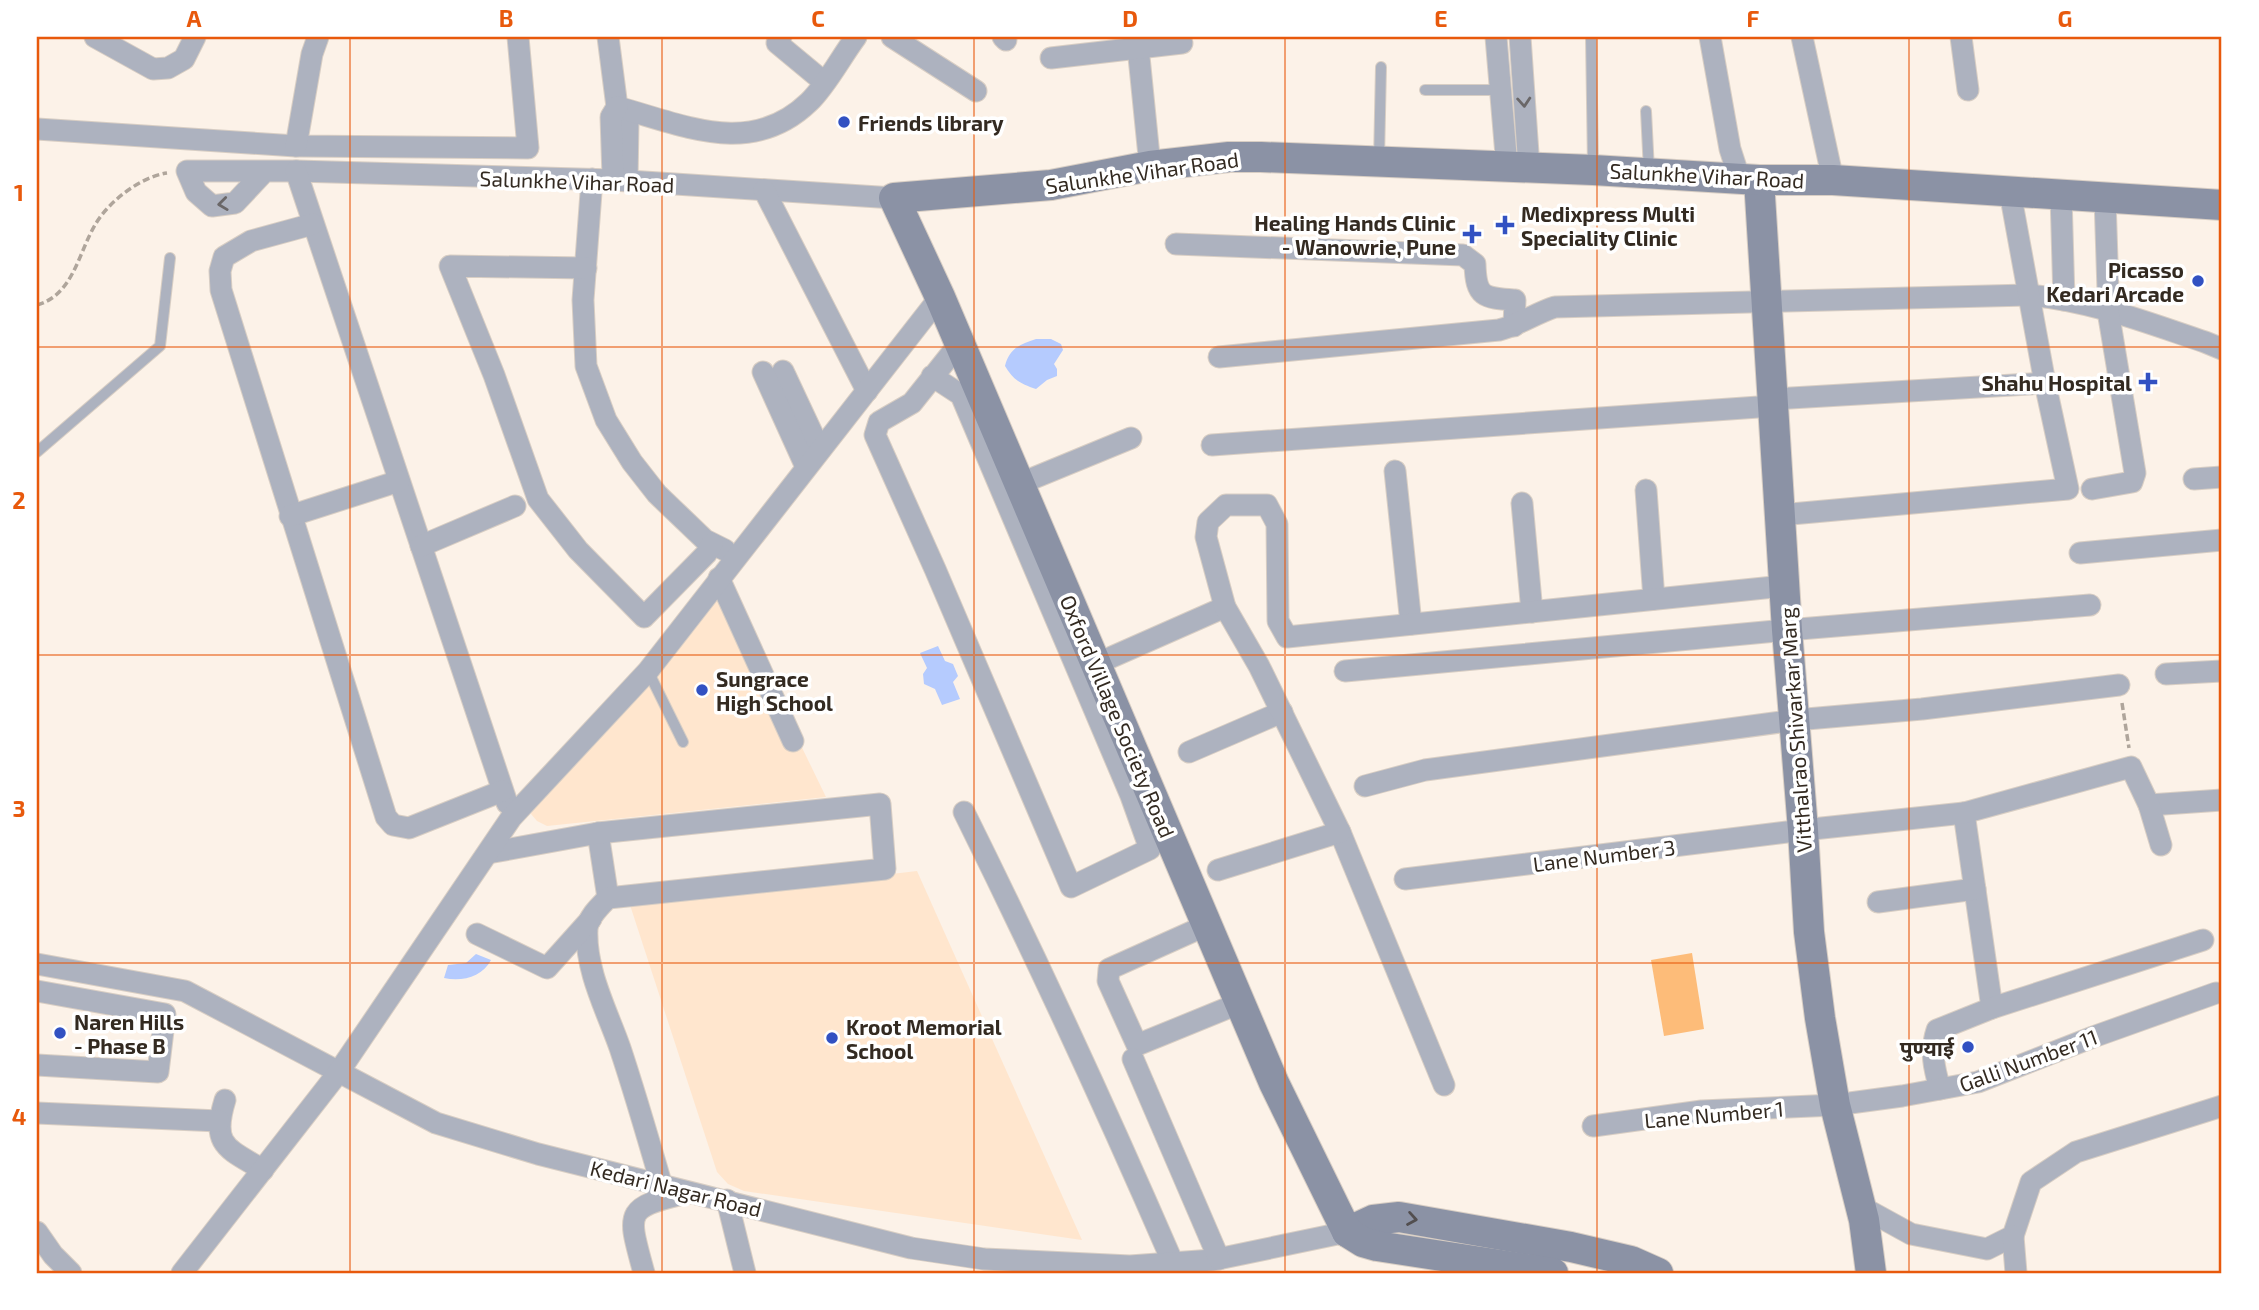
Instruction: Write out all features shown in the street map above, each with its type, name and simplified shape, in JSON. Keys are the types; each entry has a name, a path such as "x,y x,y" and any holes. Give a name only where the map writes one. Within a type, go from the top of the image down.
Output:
{"street":[{"path":"95,37 153,69 168,68 184,59 195,37"},
{"path":"296,146 312,54 318,37"},
{"path":"37,129 296,146 528,148 518,37"},
{"path":"608,37 617,107 628,122 620,181"},
{"path":"781,37 777,43 824,82"},
{"path":"617,107 697,129 740,135 764,131 788,120 811,101 856,37"},
{"path":"892,37 976,91"},
{"path":"1496,37 1500,90 1518,168"},
{"path":"1518,168 1520,37"},
{"path":"1710,37 1730,149 1749,180"},
{"path":"1802,37 1833,180"},
{"path":"1961,37 1968,90"},
{"path":"1051,58 1137,42 1182,43"},
{"path":"1137,42 1150,166"},
{"name":"Salunkhe Vihar Road","path":"187,171 296,171 592,179 894,198 1051,185 1150,166 1229,157 1379,160 1749,180 1833,180 2222,205"},
{"path":"187,171 196,192 212,206 235,203 265,171"},
{"path":"296,171 511,818"},
{"path":"592,179 583,300 586,366 606,420 632,463 657,494 712,544 736,555"},
{"name":"Vitthalrao Shivarkar Marg","path":"1749,180 1767,302 1809,932 1835,1105 1860,1206 1871,1273"},
{"path":"764,190 867,391"},
{"path":"1780,515 2068,489 2045,383 2010,192"},
{"path":"2061,195 2064,300"},
{"name":"Oxford Village Society Road","path":"894,198 940,298 1096,664 1161,844 1207,925 1274,1083 1348,1232"},
{"path":"2092,489 2132,482 2135,473 2108,301 2105,198"},
{"path":"313,224 251,241 224,257 220,271 221,290 386,817 393,825 409,828 502,791"},
{"path":"1176,244 1463,255 1475,264 1476,283 1481,294 1487,298 1515,300 1514,326"},
{"path":"586,268 450,266 494,375 538,499 578,550 644,617 706,554 712,544"},
{"path":"1219,357 1480,332 1514,326 1539,312 1555,307 2028,295 2064,300 2108,301 2222,349"},
{"path":"182,1273 338,1073 511,818 648,671 736,555 940,298"},
{"path":"935,372 961,395 1126,784 1161,844 1071,887 875,435 879,422 912,403 935,372 959,344"},
{"path":"806,467 773,371 820,450"},
{"path":"1212,445 2045,383"},
{"path":"1020,484 1132,438"},
{"path":"1395,471 1410,624"},
{"path":"2194,479 2222,477"},
{"path":"290,516 399,481"},
{"path":"1646,490 1654,599"},
{"path":"1522,503 1532,612"},
{"path":"1444,1085 1340,832 1259,666 1225,607 1206,537 1208,522 1226,505 1267,505 1277,524 1278,621 1287,637 1784,586"},
{"path":"421,547 515,506"},
{"path":"2080,553 2222,540"},
{"path":"719,578 793,741"},
{"path":"1345,671 1787,630 2090,606"},
{"path":"1096,664 1225,607"},
{"path":"2166,674 2222,671"},
{"path":"1365,786 1425,770 1794,720 1922,709 2119,685"},
{"path":"1189,752 1282,712"},
{"path":"2132,767 2149,805 2161,845"},
{"name":"Lane Number 3","path":"1405,879 1965,813 2132,767"},
{"path":"2149,805 2222,800"},
{"path":"477,934 547,968 608,898 885,869 880,804 598,833 488,853"},
{"path":"964,812 1012,909 1173,1263"},
{"path":"1965,813 1992,1008"},
{"path":"1218,870 1340,832"},
{"path":"598,833 608,898"},
{"path":"1878,902 1975,889"},
{"path":"592,917 587,926 595,979 661,1183"},
{"path":"1207,925 1109,969 1108,981 1137,1045 1240,1003"},
{"path":"1941,1089 1933,1063 1933,1043 1937,1030 1992,1008 2203,940"},
{"name":"Kedari Nagar Road","path":"37,964 185,991 436,1123 538,1154 911,1248 984,1259 1130,1270 1219,1259 1348,1232"},
{"path":"37,991 165,1014 158,1072 37,1065"},
{"name":"Galli Number 11","path":"1835,1105 1978,1082 2216,993"},
{"path":"1133,1059 1219,1259"},
{"name":"Lane Number 1","path":"1593,1126 1702,1111 1835,1105"},
{"path":"2015,1273 2012,1236 2031,1182 2076,1152 2222,1106"},
{"path":"37,1113 222,1110 220,1134 226,1146 263,1170"},
{"path":"644,1273 633,1233 633,1218 641,1207 655,1200 693,1192"},
{"path":"727,1200 745,1273"},
{"path":"1860,1206 1911,1234 1987,1249 2012,1236"},
{"path":"1348,1232 1373,1220 1399,1217 1571,1247 1631,1261 1658,1273"},
{"path":"37,1232 53,1255 71,1273"},
{"path":"1348,1232 1363,1242 1377,1246 1553,1273"}],"lane":[{"path":"1591,37 1593,170"},
{"path":"1379,160 1381,67"},
{"path":"1425,90 1500,90"},
{"path":"1646,111 1649,174"},
{"path":"37,452 160,346 170,258"},
{"path":"648,671 682,742"}],"path":[{"path":"37,305 46,303 63,291 96,223 129,188 156,175 187,171"},
{"path":"2119,685 2132,767"}],"shaded area":[{"name":"Sungrace High School","path":"722,583 826,797 547,826 537,821 531,814 534,804"},
{"name":"Kroot Memorial School","path":"917,871 1082,1240 744,1191 728,1184 717,1172 630,905"},
{"path":"1692,953 1704,1029 1664,1036 1651,960"}],"water":[{"path":"1036,339 1051,339 1061,344 1063,350 1054,364 1057,376 1036,389 1018,381 1005,366 1009,355 1016,348"},
{"path":"938,646 945,661 953,664 958,676 953,682 960,699 942,705 935,689 924,684 923,674 927,668 920,653"},
{"path":"476,954 491,960 482,971 464,979 444,978 448,965 466,963"}],"place":[{"name":"Friends library","path":"844,122"},
{"name":"Medixpress Multi Speciality Clinic","path":"1505,225"},
{"name":"Healing Hands Clinic - Wanowrie, Pune","path":"1472,234"},
{"name":"Picasso Kedari Arcade","path":"2198,281"},
{"name":"Shahu Hospital","path":"2148,382"},
{"name":"Sungrace High School","path":"702,690"},
{"name":"Naren Hills - Phase B","path":"60,1033"},
{"name":"Kroot Memorial School","path":"832,1038"},
{"name":"पुण्याई","path":"1968,1047"}]}
